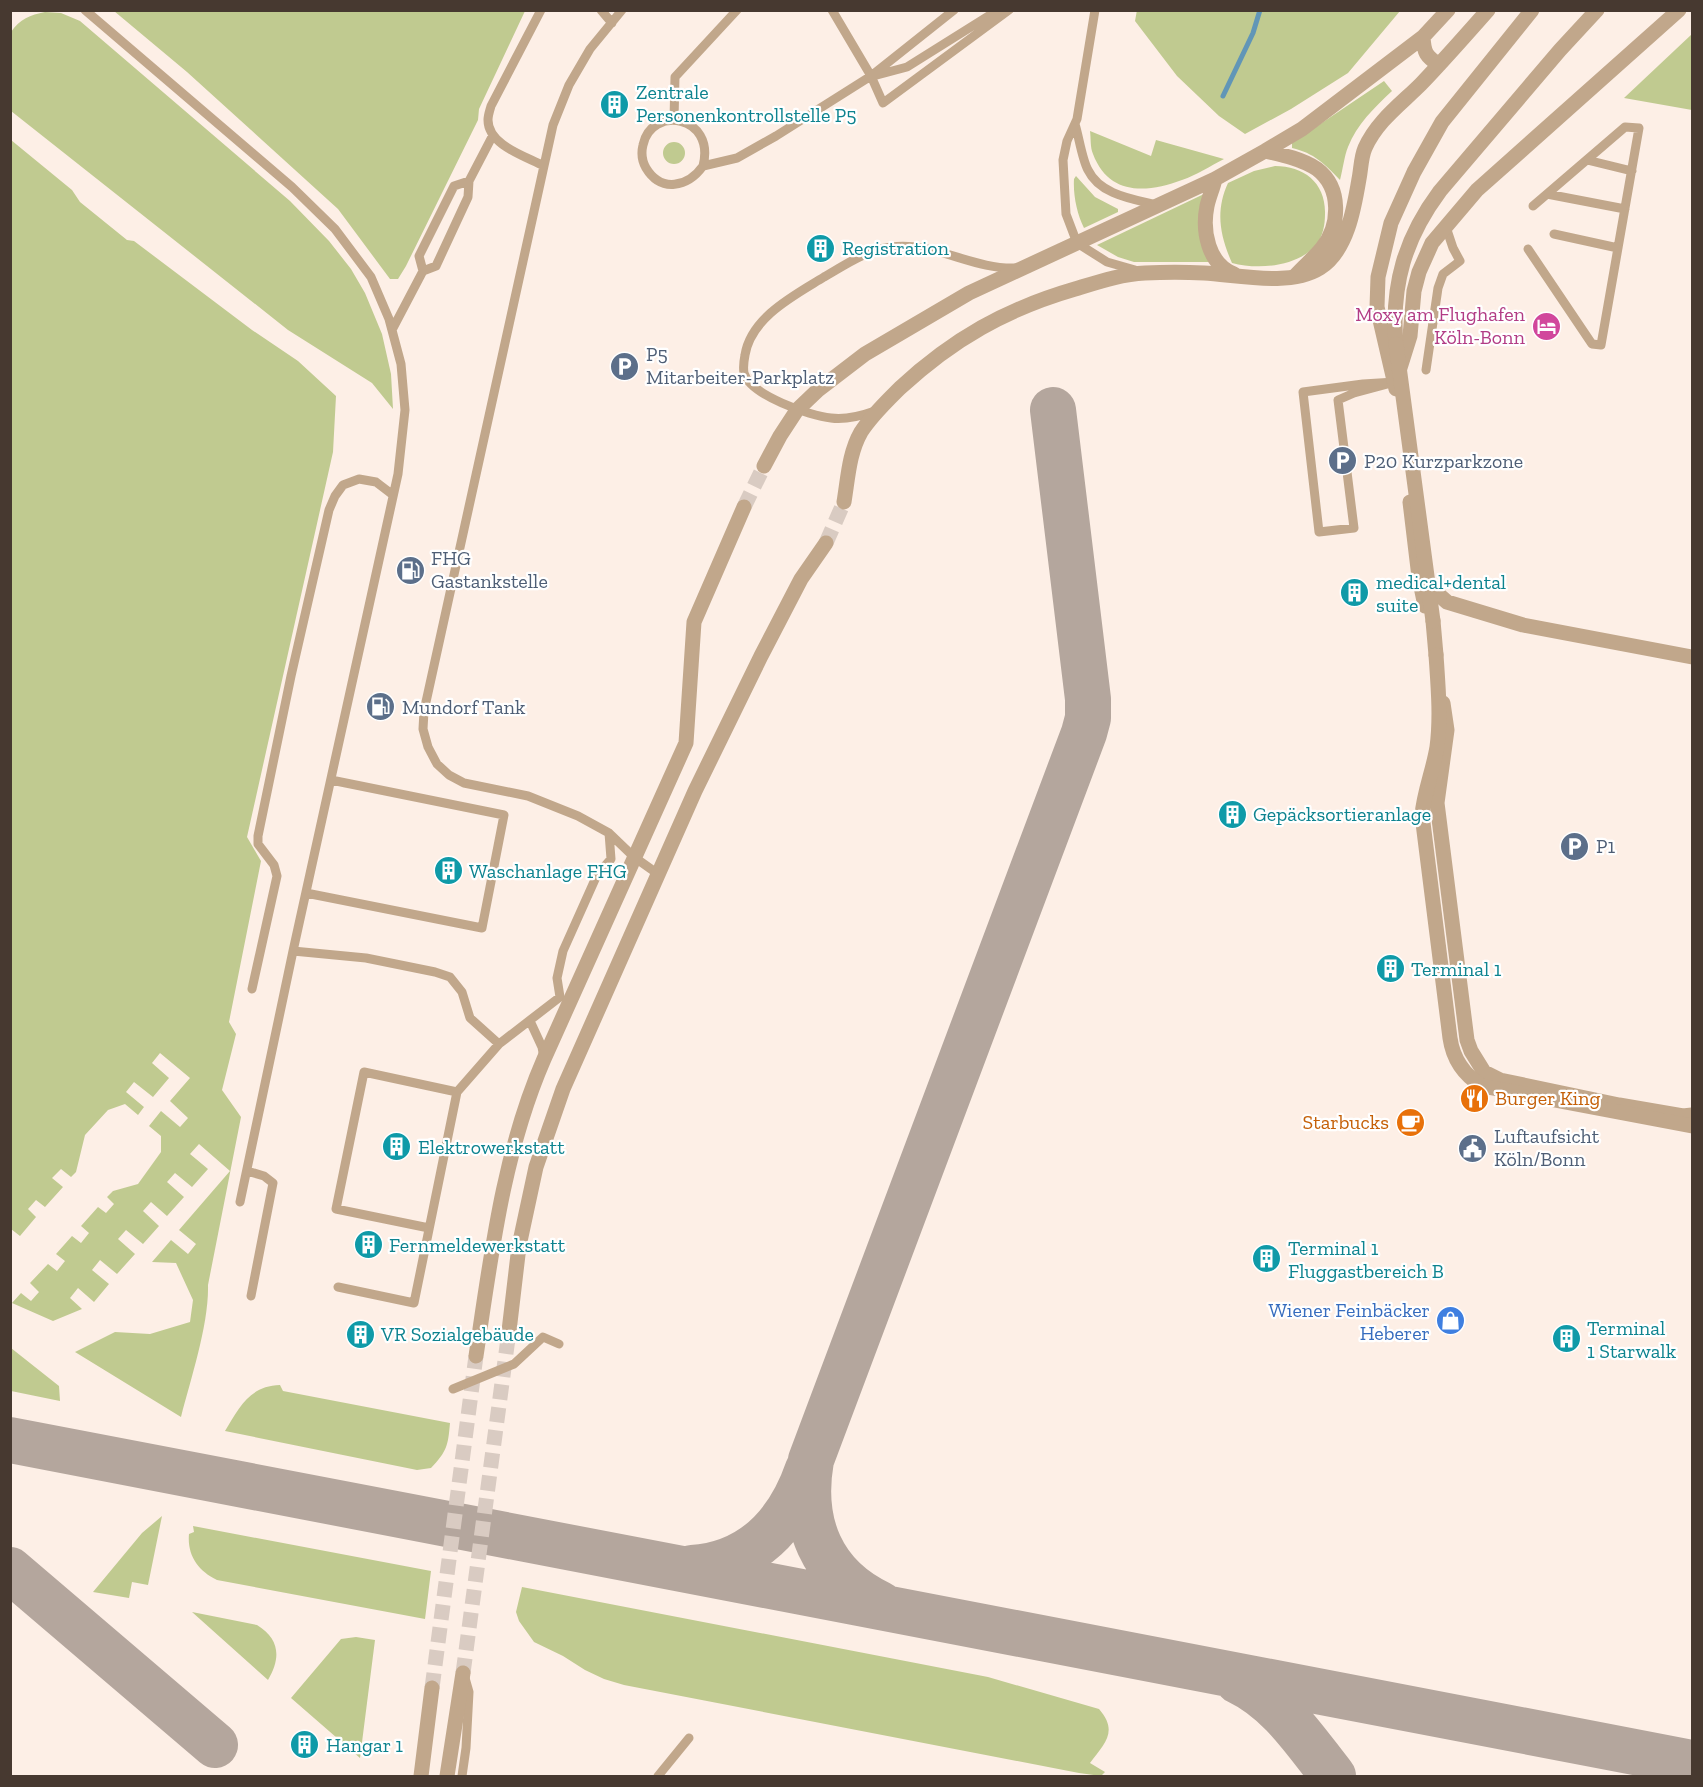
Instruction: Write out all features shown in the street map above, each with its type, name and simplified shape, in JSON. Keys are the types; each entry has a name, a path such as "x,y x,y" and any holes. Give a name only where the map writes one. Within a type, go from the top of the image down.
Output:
{"street":[{"path":"764,466 797,410 865,354 969,293 1215,179 1265,151 1302,129 1424,37 1448,10"},
{"path":"844,502 852,451 877,410 924,366 968,335 1009,312 1088,284 1123,276 1192,272 1266,278 1294,277 1304,275 1326,263 1337,250 1353,209 1365,150 1374,132 1488,10"},
{"path":"1532,10 1442,122 1414,172 1391,223 1378,277 1377,307 1395,382 1419,577 1438,664 1447,730 1437,803 1467,1040 1471,1052 1484,1072 1500,1080 1619,1105 1683,1116 1692,1115"},
{"path":"1560,50 1581,10"},
{"path":"1597,10 1560,50 1431,203 1411,239 1398,281 1395,313 1396,344 1437,655 1439,721 1434,766 1423,803 1422,831 1451,1048 1464,1072 1482,1086 1692,1126"},
{"path":"1395,382 1410,336 1414,291 1419,272 1432,243 1477,190 1678,10"},
{"path":"1424,37 1427,56 1439,65"},
{"path":"1265,151 1300,160 1316,169 1328,180 1334,191 1335,217 1329,236 1323,247 1294,277"},
{"path":"1215,179 1206,211 1207,239 1218,264 1226,271 1237,275"},
{"path":"476,1356 493,1243 509,1163 534,1082 686,743 694,622 744,507"},
{"path":"509,1331 519,1246 536,1167 563,1089 695,791 801,579 826,543"},
{"path":"1419,577 1447,602 1523,625 1692,657"},
{"path":"1467,1040 1493,1066 1515,1074 1692,1107"},
{"path":"447,1776 463,1673"},
{"path":"421,1776 432,1688"}],"lane":[{"path":"85,10 292,187 335,229 371,277 393,330 401,364 405,410 398,474 240,1202"},
{"path":"541,10 491,106 488,121 493,135 501,143 544,166"},
{"path":"602,10 612,23"},
{"path":"622,10 590,49 569,85 553,125 424,711 423,729 428,747 437,764 449,775 464,783 528,796 578,816 609,833 634,857 658,874"},
{"path":"674,120 675,77 737,10"},
{"path":"832,10 872,76 883,103 1009,10"},
{"path":"872,76 907,67 998,10"},
{"path":"1095,10 1075,124 1067,141 1063,160 1066,214 1077,243 1107,262 1146,273"},
{"path":"703,166 737,158 764,144 872,76 954,11"},
{"path":"674,120 684,122 694,127 701,135 706,155 703,166 689,180 679,184 668,184 658,180 649,173 644,163 643,142 655,126 674,120"},
{"path":"1075,124 1088,170 1100,185 1123,197 1157,205"},
{"path":"1528,249 1592,344 1601,345 1639,128 1625,127 1533,206"},
{"path":"423,271 436,266 468,197 469,182 493,135"},
{"path":"1587,160 1632,171"},
{"path":"393,330 423,271 419,256 454,186 469,182"},
{"path":"1547,194 1625,209"},
{"path":"1426,370 1438,288 1443,274 1460,261 1446,227"},
{"path":"1554,234 1618,248"},
{"path":"877,410 860,417 831,418 797,410 754,388 744,374 744,363 746,348 755,330 784,302 811,285 866,253 891,247 913,247 1003,269 1024,268"},
{"path":"1395,382 1354,393 1338,400 1354,528 1319,532 1303,392 1395,382"},
{"path":"252,989 277,876 274,865 258,844 260,827 329,510 343,485 359,479 376,482 393,495"},
{"path":"306,893 482,928 504,814 331,780"},
{"path":"338,1287 414,1303 457,1092 499,1044 560,997 557,978 564,951 597,875 611,859 609,833"},
{"path":"293,951 366,958 450,977 462,992 470,1018 499,1044"},
{"path":"530,1021 542,1047 544,1059"},
{"path":"429,1228 336,1209 364,1072 457,1092"},
{"path":"247,1171 264,1176 273,1183 251,1296"},
{"path":"453,1389 514,1364 543,1337 559,1344"},
{"path":"462,1776 470,1692 463,1673"},
{"path":"658,1776 690,1738"}],"green space":[{"path":"1137,10 1400,11 1348,73 1291,109 1245,134 1219,116 1177,76 1135,21"},
{"path":"114,11 525,11 479,109 478,120 406,266 398,279 390,279 338,209 187,72"},
{"path":"45,12 61,13 80,21 290,201 329,241 351,269 365,293 382,334 391,374 393,409 372,383 288,330 11,111 11,32 26,18"},
{"path":"1692,34 1692,110 1624,98"},
{"path":"1384,81 1392,91 1356,131 1347,151 1340,180 1319,160 1292,148 1292,143"},
{"path":"1090,131 1151,156 1156,140 1224,159 1193,176 1169,184 1143,189 1130,188 1109,178 1100,168 1092,151"},
{"path":"11,140 72,190 80,202 127,240 134,241 252,330 298,361 336,396 333,452 247,837 261,861 229,1022 236,1034 222,1090 241,1117 208,1285 203,1334 181,1417 75,1352 115,1332 150,1334 190,1322 193,1300 176,1263 152,1262 171,1240 188,1254 196,1244 179,1230 230,1171 199,1144 190,1154 208,1169 192,1187 175,1173 167,1182 184,1197 167,1216 151,1202 143,1211 159,1226 143,1244 126,1230 118,1239 135,1254 117,1274 100,1260 92,1270 109,1284 94,1302 78,1288 70,1298 82,1309 53,1321 12,1303 21,1293 31,1301 39,1292 30,1283 48,1264 57,1271 65,1261 56,1254 72,1236 81,1243 89,1233 81,1226 98,1207 106,1213 114,1204 107,1197 113,1191 138,1184 161,1152 161,1136 149,1126 161,1111 180,1127 188,1118 170,1101 190,1078 160,1053 152,1063 169,1078 153,1097 134,1082 126,1092 144,1107 138,1115 125,1104 108,1110 85,1135 76,1172 71,1177 61,1169 52,1178 63,1187 45,1207 36,1200 28,1209 36,1217 20,1236 11,1229"},
{"path":"674,142 682,145 685,153 682,161 674,164 666,161 663,153 666,145"},
{"path":"1275,166 1304,173 1311,178 1322,193 1325,214 1320,238 1308,252 1288,262 1265,266 1232,263 1224,243 1220,213 1228,183 1254,171"},
{"path":"1076,176 1095,197 1118,209 1118,212 1084,228 1075,198 1074,179"},
{"path":"1204,194 1211,262 1134,262 1118,257 1097,245"},
{"path":"11,1348 59,1386 60,1401 11,1391"},
{"path":"280,1385 283,1391 450,1423 446,1448 431,1468 417,1470 225,1431 240,1407 253,1394 269,1386"},
{"path":"162,1516 148,1585 132,1582 129,1598 93,1592 142,1533"},
{"path":"193,1526 431,1571 425,1619 217,1580 204,1572 195,1562 189,1542 189,1534 194,1532"},
{"path":"522,1587 988,1677 1099,1709 1105,1717 1109,1731 1104,1744 1090,1763 1105,1772 1101,1776 1079,1773 624,1685 604,1679 534,1642 519,1621 516,1612"},
{"path":"192,1612 257,1625 265,1630 276,1649 275,1664 268,1680"},
{"path":"356,1637 375,1640 360,1758 291,1698 341,1639"}],"waterway":[{"path":"1223,96 1253,33 1260,10"}],"taxiway":[{"path":"880,1604 843,1579 829,1563 819,1545 812,1526 809,1505 808,1483 811,1460 1088,718 1088,699 1053,410"},
{"path":"10,1440 1692,1763"},
{"path":"692,1568 733,1559 766,1538 790,1507 808,1469"},
{"path":"10,1570 215,1745"},
{"path":"1238,1681 1267,1699 1291,1723 1333,1776"}],"tunnel":[{"path":"744,507 764,466"},
{"path":"826,543 844,502"},
{"path":"463,1673 509,1331"},
{"path":"432,1688 476,1356"}],"place":[{"name":"Zentrale Personenkontrollstelle P5","path":"615,104"},
{"name":"Registration","path":"821,248"},
{"name":"Moxy am Flughafen Köln-Bonn","path":"1546,326"},
{"name":"P5 Mitarbeiter-Parkplatz","path":"625,366"},
{"name":"P20 Kurzparkzone","path":"1343,461"},
{"name":"FHG Gastankstelle","path":"410,570"},
{"name":"medical+dental suite","path":"1355,593"},
{"name":"Mundorf Tank","path":"381,707"},
{"name":"Gepäcksortieranlage","path":"1232,814"},
{"name":"P1","path":"1575,846"},
{"name":"Waschanlage FHG","path":"448,871"},
{"name":"Terminal 1","path":"1390,969"},
{"name":"Burger King","path":"1474,1098"},
{"name":"Starbucks","path":"1410,1122"},
{"name":"Elektrowerkstatt","path":"397,1147"},
{"name":"Luftaufsicht Köln/Bonn","path":"1473,1148"},
{"name":"Fernmeldewerkstatt","path":"368,1245"},
{"name":"Terminal 1 Fluggastbereich B","path":"1267,1259"},
{"name":"Wiener Feinbäcker Heberer","path":"1451,1321"},
{"name":"VR Sozialgebäude","path":"360,1334"},
{"name":"Terminal 1 Starwalk","path":"1566,1339"},
{"name":"Hangar 1","path":"305,1745"}]}
